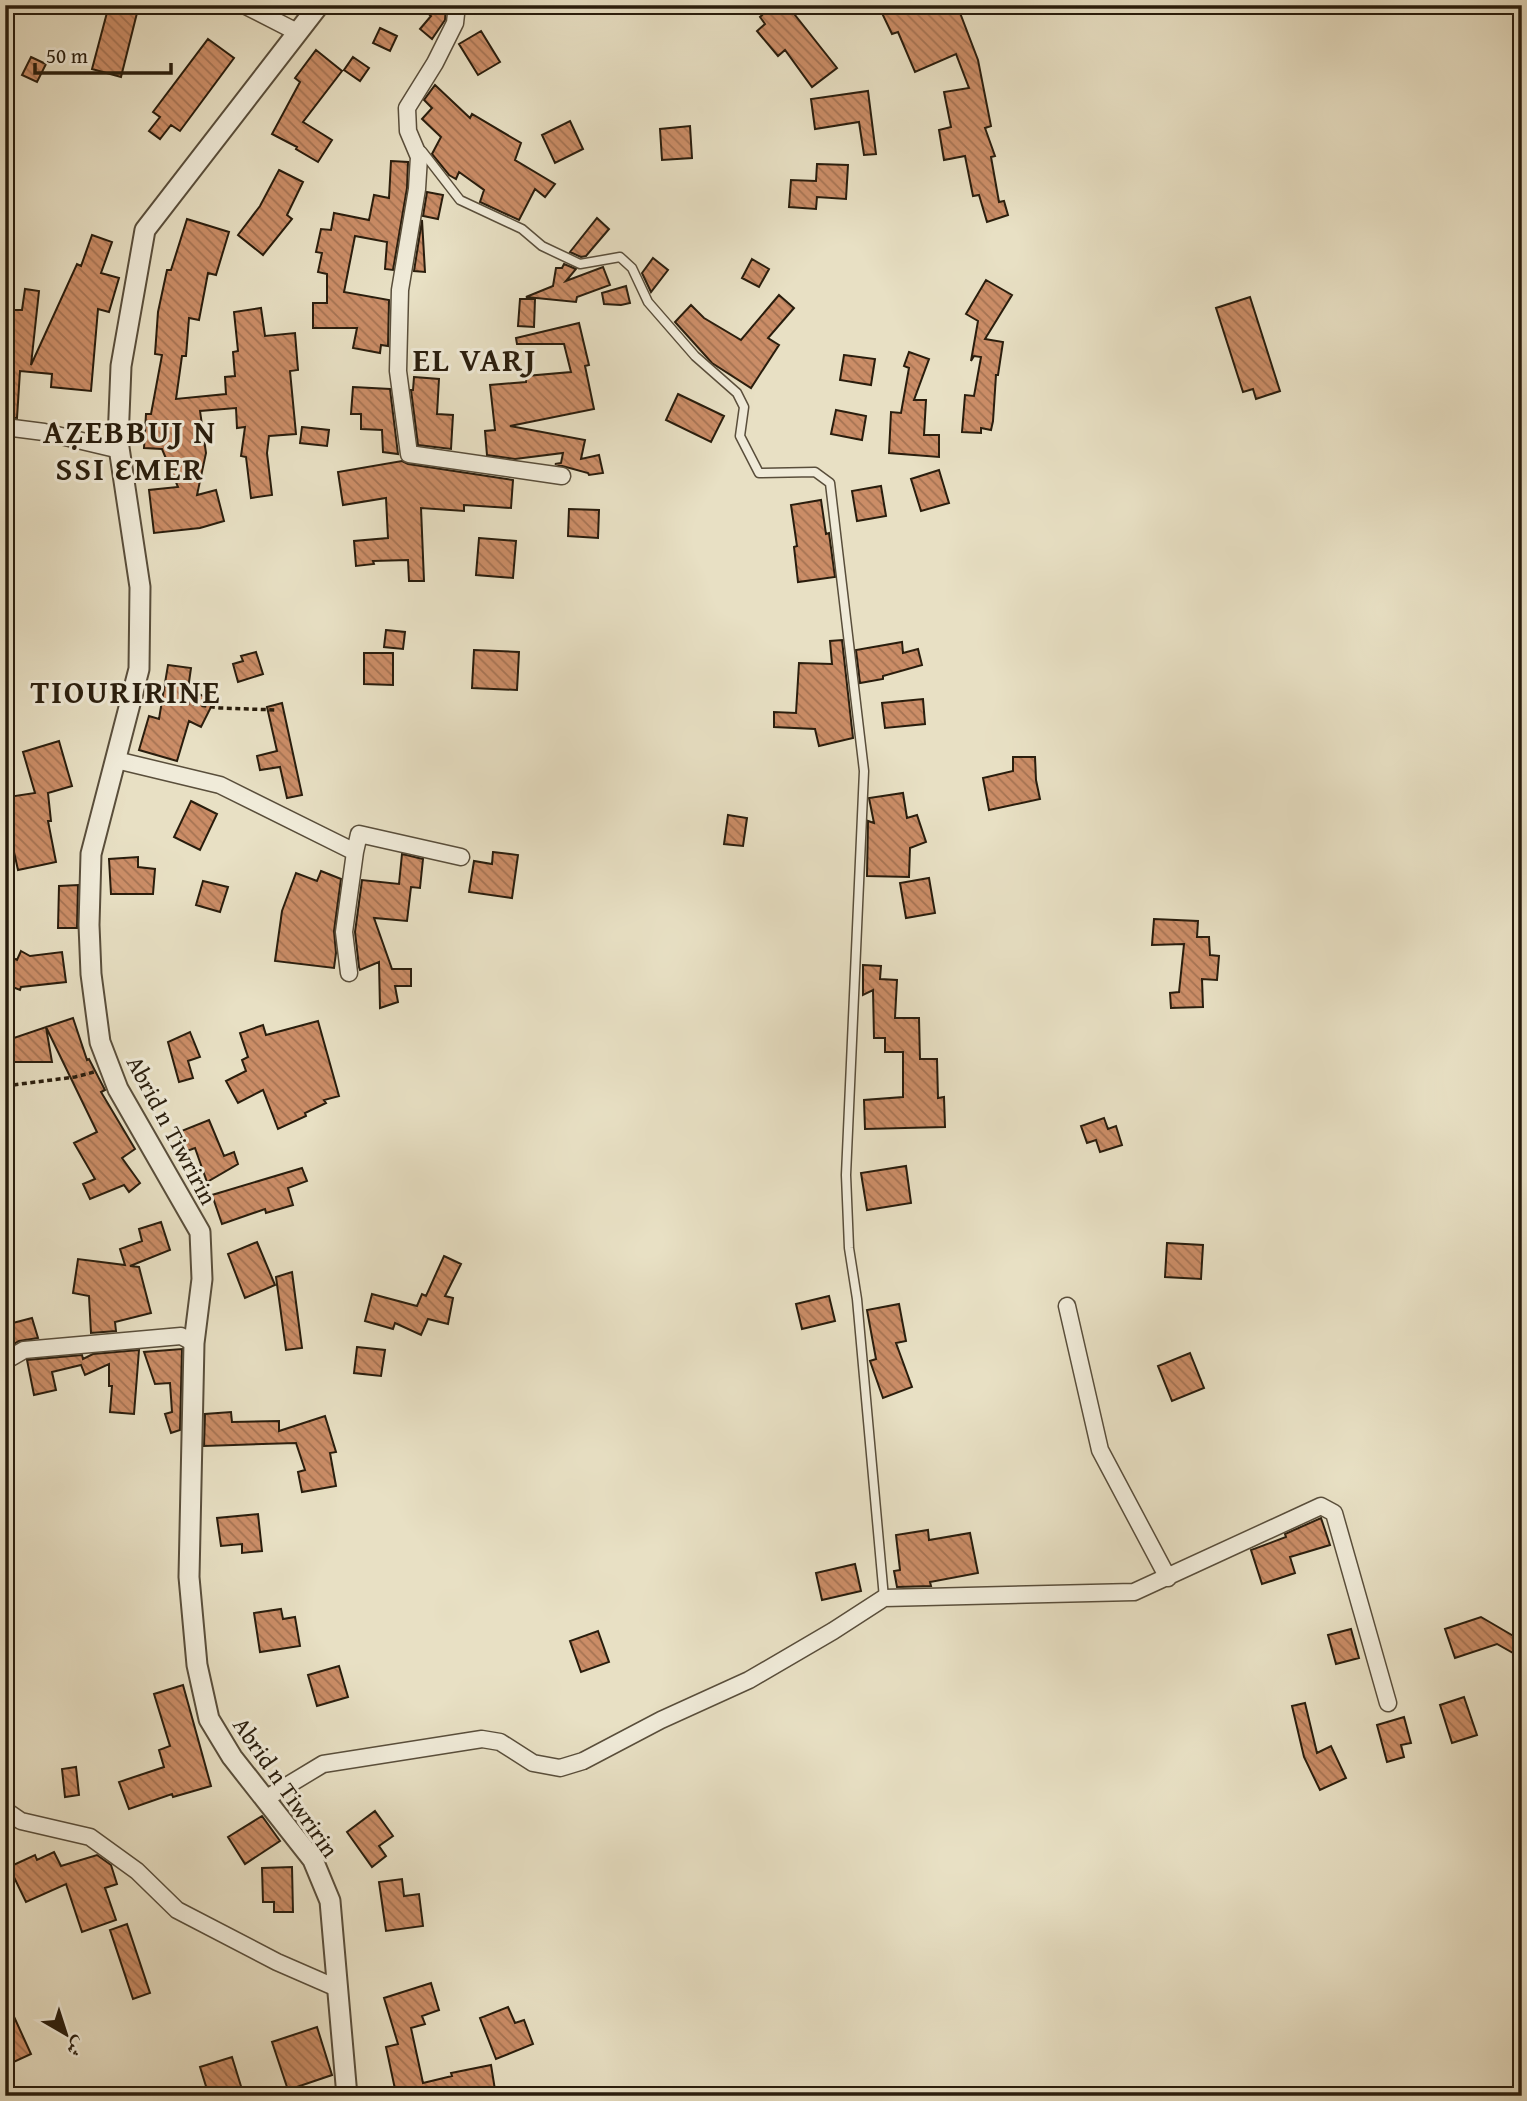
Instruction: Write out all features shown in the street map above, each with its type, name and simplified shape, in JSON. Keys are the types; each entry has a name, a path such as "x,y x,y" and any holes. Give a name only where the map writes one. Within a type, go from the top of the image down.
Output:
{"street":[{"path":"244,5 297,32"},
{"name":"Abrid n Tiwririn","path":"319,5 145,230 121,366 120,450 140,587 139,670 91,855 89,925 91,974 100,1042 118,1089 200,1233 202,1279 194,1343 189,1577 197,1665 209,1719 232,1757 313,1860 330,1901 340,1989 347,2096"},
{"path":"457,5 455,23 408,108 408,131 419,157 417,189 400,290 398,371 409,454 562,476"},
{"path":"5,427 44,432 120,450"},
{"path":"116,760 220,785 355,852"},
{"path":"349,973 344,932 359,834 460,857"},
{"path":"1067,1306 1100,1450 1168,1578"},
{"path":"5,1362 24,1350 66,1345 181,1336 194,1343"},
{"path":"265,1799 323,1764 482,1739 500,1742 533,1763 559,1768 583,1761 661,1720 749,1680 884,1598 1134,1592 1321,1506 1334,1513 1388,1703"},
{"path":"5,1810 21,1821 90,1837 137,1871 177,1910 277,1962 340,1989"}],"lane":[{"path":"408,131 460,200 522,229 542,246 580,264 620,257 632,268 648,302 695,356 737,393 744,407 740,436 759,473 815,472 830,483 864,771 846,1175 849,1248 857,1299 884,1598"}],"path":[{"path":"131,695 220,708 277,710"},
{"path":"5,1086 75,1077 110,1068"}],"building":[{"path":"109,5 139,5 121,77 92,69"},
{"path":"418,5 446,6 445,20 432,39 420,29 431,16"},
{"path":"773,5 787,5 837,68 812,87 785,50 778,56 757,31 765,24 760,17"},
{"path":"889,5 957,5 978,60 991,126 985,128 995,156 991,157 999,202 1004,201 1008,215 987,222 979,195 973,196 965,156 944,160 939,130 951,127 944,92 969,88 956,54 915,72 898,32 892,34 880,9"},
{"path":"380,28 397,36 390,51 373,43"},
{"path":"481,31 500,62 478,75 459,44"},
{"path":"208,39 234,58 180,131 171,125 160,139 149,131 160,117 153,112"},
{"path":"316,50 342,71 303,122 332,140 318,162 272,134 300,82 295,78"},
{"path":"31,57 46,64 37,82 22,75"},
{"path":"353,57 369,68 360,81 344,70"},
{"path":"435,85 470,118 472,114 521,143 515,160 555,184 545,197 535,189 519,220 480,202 484,190 459,172 456,179 449,175 432,154 441,137 422,119 432,108 424,100"},
{"path":"868,91 876,154 864,155 859,122 815,129 811,99"},
{"path":"570,121 583,149 555,163 542,135"},
{"path":"690,126 692,158 662,160 660,129"},
{"path":"391,161 408,162 407,188 393,270 385,269 387,242 355,236 344,292 389,300 388,346 381,345 380,353 353,348 357,328 313,328 313,303 327,303 327,274 318,272 322,253 316,252 321,229 331,230 334,213 369,220 374,195 389,198"},
{"path":"817,164 848,165 846,199 817,197 816,209 789,207 791,180 816,181"},
{"path":"279,170 303,182 287,215 292,219 263,255 238,235 260,206"},
{"path":"427,192 443,195 438,219 423,216"},
{"path":"597,218 609,229 586,256 581,257 570,252"},
{"path":"187,219 229,232 216,275 208,273 199,320 189,318 186,356 182,356 176,399 226,394 225,377 235,376 233,352 238,351 234,312 261,308 265,336 295,333 298,370 290,371 296,434 269,436 267,453 272,495 251,498 246,457 241,456 245,427 237,428 236,408 200,411 206,453 197,495 216,490 224,521 200,528 154,533 149,490 178,487 162,449 144,448 146,414 151,414 162,355 155,354 158,312 167,270 171,270"},
{"path":"422,220 425,272 414,271"},
{"path":"92,235 112,242 101,273 119,278 109,312 98,309 91,391 51,387 52,374 20,371 17,418 5,417 5,310 22,310 25,289 39,291 31,365 77,264 81,266"},
{"path":"653,258 668,270 651,292 642,273"},
{"path":"752,259 769,269 759,287 742,278"},
{"path":"564,264 576,269 566,281 603,267 610,285 577,297 576,302 526,297 553,286 556,268 562,268"},
{"path":"986,280 1012,295 985,339 1003,342 996,375 993,421 991,430 981,428 981,433 962,432 965,395 974,396 981,357 974,356 971,361 978,321 966,314"},
{"path":"626,286 630,303 604,304 602,293"},
{"path":"779,295 794,308 768,338 779,345 751,388 712,363 675,322 691,305 704,318 741,340"},
{"path":"1250,297 1280,391 1256,399 1253,389 1243,392 1216,308"},
{"path":"520,299 535,299 534,327 518,326"},
{"path":"579,323 589,365 585,366 594,409 510,426 585,440 581,459 599,455 603,473 589,475 555,464 561,463 563,453 515,459 487,455 485,431 495,430 490,385 526,382 526,376 571,372 564,344 517,344 516,338"},
{"path":"909,352 929,359 914,400 926,400 924,435 939,435 939,457 889,453 891,412 901,413 909,368 904,366"},
{"path":"844,355 875,359 871,385 840,380"},
{"path":"414,377 439,379 437,414 453,415 451,449 418,445 411,390"},
{"path":"353,387 390,389 398,454 383,452 382,430 361,429 361,414 351,414"},
{"path":"678,394 724,416 711,442 666,420"},
{"path":"836,410 866,416 862,440 831,434"},
{"path":"302,427 329,430 327,446 300,443"},
{"path":"402,461 513,480 511,508 464,505 464,511 421,508 424,581 409,581 408,560 373,561 374,564 356,566 354,541 388,538 386,498 343,505 338,472"},
{"path":"939,470 949,503 921,511 911,479"},
{"path":"881,486 886,516 857,521 852,491"},
{"path":"821,500 835,577 798,582 794,547 797,546 791,505"},
{"path":"569,509 599,510 598,538 568,536"},
{"path":"479,538 516,541 513,578 476,575"},
{"path":"386,630 405,632 403,649 384,647"},
{"path":"842,640 853,738 819,746 815,729 774,727 774,712 796,713 799,663 832,664 830,641"},
{"path":"902,642 903,653 918,649 922,665 883,676 883,679 860,683 856,650"},
{"path":"474,650 519,652 517,690 472,688"},
{"path":"256,652 263,674 238,682 233,664 243,661 241,656"},
{"path":"364,653 393,653 393,685 364,684"},
{"path":"168,665 191,668 188,689 214,701 201,727 189,721 177,761 139,750 149,716 159,719"},
{"path":"923,699 925,724 885,728 882,703"},
{"path":"282,703 302,795 287,798 280,767 260,770 257,756 277,751 267,707"},
{"path":"59,741 72,786 48,793 51,821 48,821 56,862 18,870 10,834 5,836 5,819 10,817 8,797 35,793 23,752"},
{"path":"1013,757 1035,757 1040,799 989,810 983,778 1013,771"},
{"path":"903,793 907,818 917,815 926,842 910,848 909,877 867,876 868,821 874,823 869,798"},
{"path":"191,801 217,814 200,850 174,837"},
{"path":"728,815 747,818 743,846 724,844"},
{"path":"493,852 518,855 512,898 469,892 474,861 492,864"},
{"path":"402,854 423,859 420,888 411,887 407,921 374,918 392,969 411,969 411,986 395,986 398,1002 380,1008 379,962 360,970 359,967 355,932 362,880 399,884"},
{"path":"138,857 138,867 155,869 153,894 111,894 109,859"},
{"path":"321,871 341,879 334,931 334,968 275,961 282,911 296,873 317,881"},
{"path":"929,878 935,913 906,918 900,883"},
{"path":"203,881 228,887 220,912 196,905"},
{"path":"78,885 77,928 58,928 59,886"},
{"path":"1154,919 1198,921 1197,937 1209,937 1210,955 1219,956 1217,980 1202,979 1203,1007 1171,1008 1170,993 1179,992 1184,944 1152,945"},
{"path":"21,951 30,956 62,952 66,982 21,987 20,990 5,984 5,954 17,960"},
{"path":"863,965 881,966 880,979 897,980 895,1018 919,1018 920,1059 937,1059 938,1098 944,1097 945,1127 865,1129 864,1100 903,1097 903,1052 885,1052 885,1038 874,1038 873,990 863,995"},
{"path":"73,1018 87,1060 89,1059 105,1090 101,1092 135,1149 122,1158 140,1183 129,1192 124,1185 90,1199 83,1184 95,1179 74,1143 97,1132 46,1027"},
{"path":"318,1021 339,1096 324,1100 326,1103 305,1113 306,1116 278,1129 263,1090 238,1103 226,1081 246,1071 242,1060 248,1057 240,1033 263,1025 266,1035"},
{"path":"46,1027 52,1062 5,1062 5,1041"},
{"path":"190,1032 200,1057 188,1061 193,1078 179,1082 168,1042"},
{"path":"1104,1118 1108,1129 1116,1126 1122,1145 1100,1152 1096,1140 1087,1143 1081,1126"},
{"path":"209,1120 224,1156 234,1152 238,1164 207,1182 195,1148 187,1151 179,1132"},
{"path":"906,1166 911,1203 867,1210 861,1173"},
{"path":"302,1168 307,1181 288,1188 293,1205 266,1213 265,1209 222,1224 212,1195"},
{"path":"161,1222 170,1250 130,1266 139,1267 151,1313 115,1322 116,1331 91,1333 89,1296 73,1293 78,1259 125,1265 120,1249 142,1241 139,1229"},
{"path":"257,1242 275,1285 245,1298 228,1254"},
{"path":"1167,1243 1203,1245 1201,1279 1165,1277"},
{"path":"444,1256 461,1264 445,1296 453,1298 448,1324 428,1319 421,1335 395,1323 393,1329 365,1321 372,1294 417,1306 422,1294 426,1296"},
{"path":"292,1272 302,1348 286,1350 276,1277"},
{"path":"829,1296 835,1321 802,1329 796,1304"},
{"path":"899,1304 906,1341 896,1343 912,1387 883,1398 870,1361 876,1359 867,1310"},
{"path":"32,1318 38,1338 19,1341 5,1349 5,1325"},
{"path":"357,1347 385,1350 381,1376 354,1373"},
{"path":"182,1349 180,1430 171,1433 165,1414 172,1412 170,1383 155,1384 144,1352"},
{"path":"139,1350 134,1414 110,1412 112,1386 109,1386 109,1364 85,1375 81,1365 52,1372 56,1390 34,1395 27,1360 82,1355 83,1359 93,1354"},
{"path":"1190,1353 1204,1388 1172,1401 1158,1366"},
{"path":"231,1412 232,1422 279,1421 279,1431 325,1416 336,1452 330,1453 336,1486 302,1492 298,1472 305,1470 296,1443 204,1446 205,1414"},
{"path":"258,1514 262,1551 242,1553 242,1544 221,1546 217,1518"},
{"path":"1321,1518 1330,1545 1290,1557 1295,1573 1262,1584 1251,1550 1286,1537 1285,1534"},
{"path":"928,1530 929,1540 970,1533 978,1573 930,1582 931,1586 897,1587 894,1571 900,1570 896,1535"},
{"path":"855,1564 861,1591 822,1600 816,1573"},
{"path":"281,1609 283,1619 295,1617 300,1646 260,1652 254,1613"},
{"path":"1481,1617 1522,1641 1522,1658 1497,1644 1455,1658 1445,1629"},
{"path":"1351,1629 1359,1658 1336,1664 1328,1635"},
{"path":"598,1631 609,1662 581,1672 570,1641"},
{"path":"339,1666 348,1697 317,1706 308,1675"},
{"path":"183,1685 211,1786 173,1797 172,1794 129,1809 119,1782 164,1767 159,1750 170,1746 154,1694"},
{"path":"1464,1697 1477,1735 1452,1743 1440,1705"},
{"path":"1305,1703 1317,1753 1331,1746 1346,1778 1320,1790 1304,1757 1292,1706"},
{"path":"1404,1717 1411,1743 1401,1745 1404,1757 1387,1762 1377,1725"},
{"path":"76,1767 79,1795 65,1797 62,1769"},
{"path":"375,1811 393,1836 379,1846 386,1856 372,1867 347,1832"},
{"path":"262,1816 280,1841 245,1864 228,1837"},
{"path":"54,1852 61,1866 97,1855 111,1865 117,1884 105,1888 116,1920 82,1932 66,1884 26,1902 9,1867 35,1855 37,1860"},
{"path":"292,1867 293,1912 274,1912 274,1902 263,1902 262,1868"},
{"path":"402,1879 404,1896 419,1894 423,1926 386,1931 379,1882"},
{"path":"127,1924 150,1993 133,1999 110,1930"},
{"path":"431,1983 439,2010 422,2016 425,2024 411,2028 423,2083 452,2076 451,2073 491,2065 496,2096 393,2096 392,2090 395,2089 386,2047 398,2044 384,1998"},
{"path":"5,1997 31,2054 5,2066"},
{"path":"508,2007 515,2023 524,2020 533,2044 496,2059 480,2018"},
{"path":"317,2027 332,2075 288,2090 272,2042"},
{"path":"232,2057 244,2096 209,2096 200,2067"}],"district":[{"name":"EL VARJ","path":"475,359"},
{"name":"AẒEBBUJ N SSI ƐMER","path":"130,450"},
{"name":"TIOURIRINE","path":"126,691"}]}
